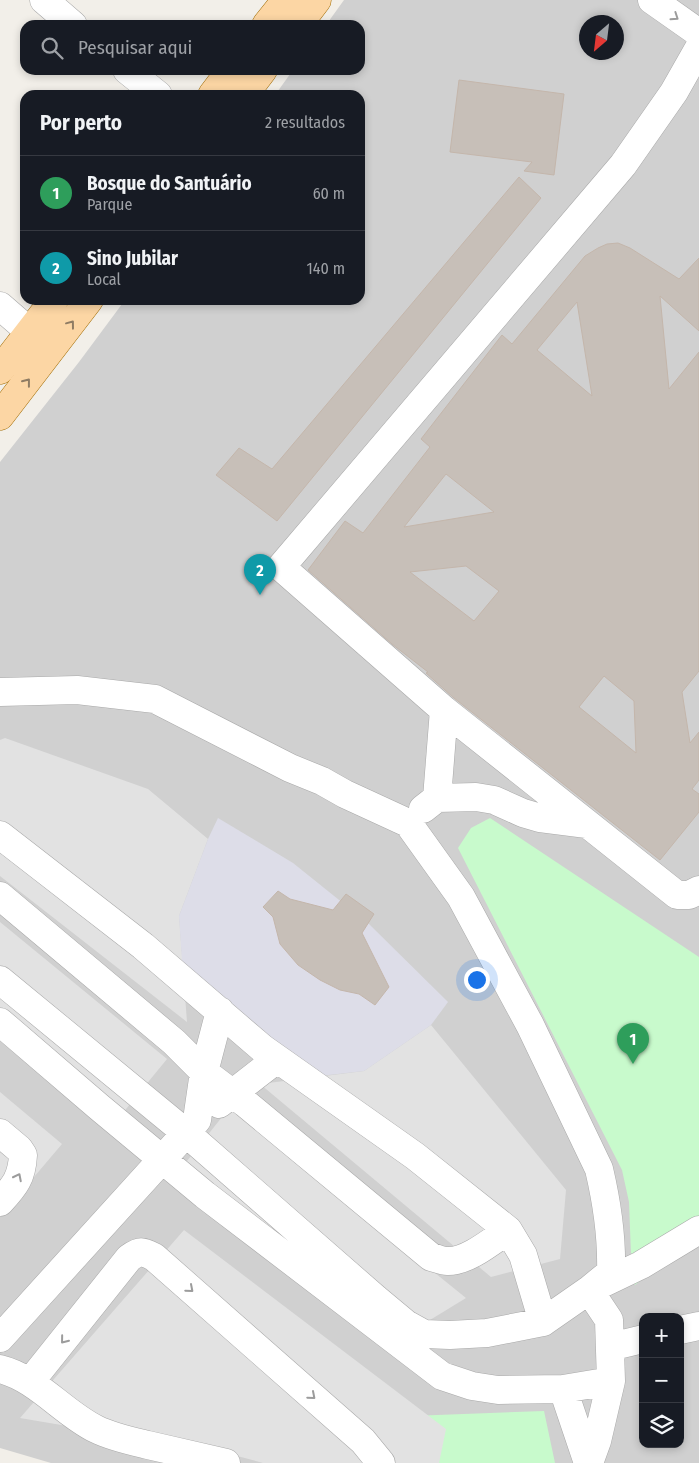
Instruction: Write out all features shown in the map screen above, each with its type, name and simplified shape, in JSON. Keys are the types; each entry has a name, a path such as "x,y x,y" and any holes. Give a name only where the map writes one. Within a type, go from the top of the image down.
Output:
{"main road":[{"path":"270,20 286,0"},
{"path":"302,20 317,0"},
{"path":"216,90 227,75"},
{"path":"248,90 259,75"},
{"path":"0,370 50,305"},
{"path":"0,416 85,305"}],"street":[{"path":"44,0 66,20"},
{"path":"652,0 699,33"},
{"path":"699,48 674,92 624,166 281,567 444,710 677,896 690,895 699,890"},
{"path":"133,75 152,90"},
{"path":"0,306 30,332 53,348"},
{"path":"0,692 77,690 155,699 290,768 322,781 345,794 408,823 461,897 530,1025 599,1170 612,1254 611,1272 543,1322 487,1333 424,1334 406,1324 191,1126 0,980"},
{"path":"437,798 444,710"},
{"path":"408,823 437,798 476,797 494,800 540,818 587,824"},
{"path":"0,835 143,946 262,1048 415,1156 508,1230 523,1255 543,1322"},
{"path":"0,896 174,1042 204,1072 234,1094 431,1257 446,1261 461,1259 482,1248 508,1230"},
{"path":"191,1126 220,1011"},
{"path":"0,1022 205,1195 442,1376 472,1386 498,1390 563,1390 611,1381"},
{"path":"0,1338 191,1126 277,1059"},
{"path":"0,1133 19,1149 23,1155 21,1175 0,1202"},
{"path":"589,1290 640,1266 699,1230"},
{"path":"30,1382 130,1258 137,1253 144,1252 154,1257 363,1441 381,1463"},
{"path":"589,1290 609,1320 611,1381 597,1441 589,1463"},
{"path":"684,1329 699,1326"},
{"path":"442,1376 450,1335"},
{"path":"610,1347 639,1341"},
{"path":"0,1369 10,1371 30,1382 80,1420 98,1430 122,1439 226,1463"},
{"path":"563,1390 589,1463"}],"shaded area":[{"path":"344,0 699,0 699,1463 51,1463 0,1448 0,462 121,305 365,305 365,90 279,90 289,75 365,75 365,20 330,20"},
{"path":"5,738 148,789 208,839 179,916 187,1022 0,876 0,740"},
{"path":"218,818 293,863 369,924 448,1002 431,1025 364,1071 302,1078 184,990 179,916 208,839"},
{"path":"0,922 167,1059 108,1131 0,1041"},
{"path":"431,1025 566,1190 560,1259 491,1277 260,1084 364,1071"},
{"path":"0,1092 62,1144 0,1217"},
{"path":"230,1107 466,1298 412,1331 171,1181"},
{"path":"184,1230 446,1429 439,1463 263,1463 226,1453 20,1418"}],"green space":[{"path":"490,818 699,957 699,1234 635,1285 632,1280 629,1202 622,1170 458,848 471,828"},
{"path":"544,1411 555,1463 413,1463 384,1417"}],"building":[{"path":"459,80 564,94 554,175 524,171 532,162 450,152"},
{"path":"519,177 541,198 277,521 216,475 239,448 272,469"},
{"path":"618,243 630,248 679,279 699,258 699,331 660,296 669,389 699,352 699,671 682,692 690,743 699,732 699,780 692,789 699,794 699,812 660,860 454,698 426,673 428,672 392,644 308,570 345,521 363,533 430,447 421,439 502,335 512,344 585,256 607,244","holes":["577,302 592,396 537,350","446,474 494,512 404,527","466,566 499,591 474,621 410,572","604,676 634,701 636,753 579,707"]},
{"path":"278,891 290,899 333,910 346,894 374,914 362,933 389,987 375,1005 359,994 340,990 320,980 298,965 280,944 273,917 263,907"}],"place":[{"name":"Sino Jubilar","path":"260,595"},
{"name":"Bosque do Santuário","path":"633,1064"}]}
